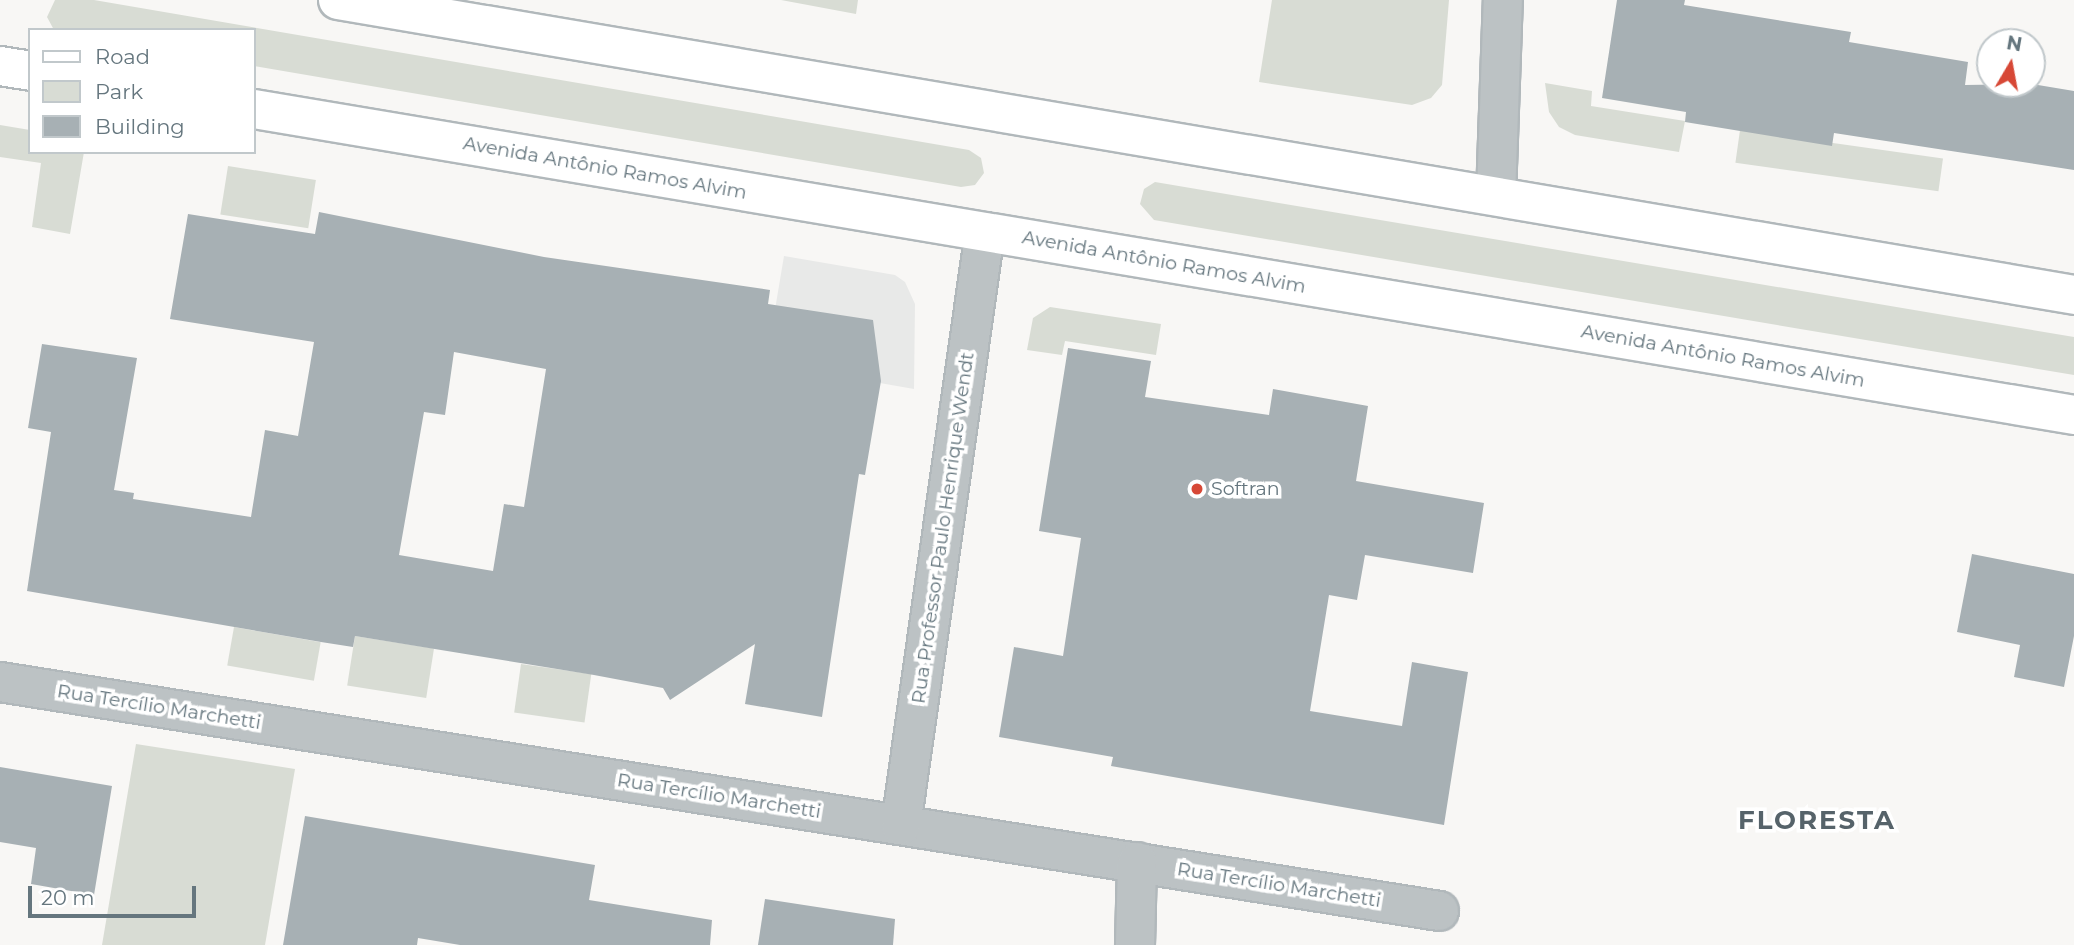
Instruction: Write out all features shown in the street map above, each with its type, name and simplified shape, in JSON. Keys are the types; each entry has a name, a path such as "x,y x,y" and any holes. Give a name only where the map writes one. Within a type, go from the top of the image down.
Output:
{"street":[{"path":"338,0 2074,295"},
{"path":"1496,197 1503,0"},
{"path":"0,66 28,71"},
{"name":"Avenida Antônio Ramos Alvim","path":"256,109 2074,415"},
{"name":"Rua Professor Paulo Henrique Wendt","path":"901,825 985,232"},
{"name":"Rua Tercílio Marchetti","path":"0,682 1438,911"},
{"path":"1135,945 1137,862"}],"shaded area":[{"path":"784,256 895,275 905,282 915,304 914,389 766,363"}],"green space":[{"path":"55,0 94,0 969,150 981,158 984,173 975,185 961,187 256,66 256,28 53,28 47,17"},
{"path":"781,0 858,0 856,14"},
{"path":"1272,0 1449,0 1442,85 1431,98 1412,105 1259,82"},
{"path":"1545,83 1592,91 1591,106 1685,121 1679,152 1575,135 1559,127 1549,112"},
{"path":"0,125 28,130 28,154 84,154 70,234 32,227 41,163 0,157"},
{"path":"1740,130 1943,159 1938,191 1735,163"},
{"path":"228,166 316,180 308,228 220,214"},
{"path":"1155,182 2074,337 2074,375 1154,220 1140,204 1144,189"},
{"path":"1050,307 1161,324 1156,355 1065,341 1062,355 1027,350 1033,318"},
{"path":"234,627 321,642 314,681 227,665"},
{"path":"355,636 434,649 426,698 347,685"},
{"path":"521,664 591,674 584,722 514,713"},
{"path":"136,744 295,769 265,945 102,945"}],"building":[{"path":"1617,0 1685,0 1684,5 1851,32 1849,42 1968,62 1965,85 1976,85 1976,98 2046,98 2046,86 2074,91 2074,170 1834,133 1832,146 1685,122 1686,112 1602,98"},
{"path":"319,212 544,257 770,290 768,304 873,320 881,381 865,475 859,474 822,717 745,704 755,644 670,700 663,688 594,675 355,636 353,647 27,591 51,432 28,428 42,344 137,358 114,490 134,493 133,499 251,517 265,430 298,436 314,342 170,319 188,214 315,234","holes":["454,352 546,369 524,507 504,504 493,571 399,555 424,412 445,415"]},
{"path":"1068,348 1151,361 1145,397 1269,415 1273,389 1368,406 1356,481 1484,503 1473,573 1365,555 1357,600 1329,595 1310,711 1402,726 1412,662 1468,672 1444,825 1111,766 1113,757 999,737 1014,647 1063,656 1081,538 1039,531"},
{"path":"1972,554 2074,574 2074,636 2064,687 2014,677 2020,645 1957,632"},
{"path":"0,767 112,786 94,895 31,884 36,848 0,842"},
{"path":"305,816 595,865 589,900 712,920 710,945 460,945 418,938 417,945 283,945"},
{"path":"765,899 895,919 893,945 758,945"}],"place":[{"name":"Softran","path":"1197,489"}],"district":[{"name":"FLORESTA","path":"1817,821"}]}
